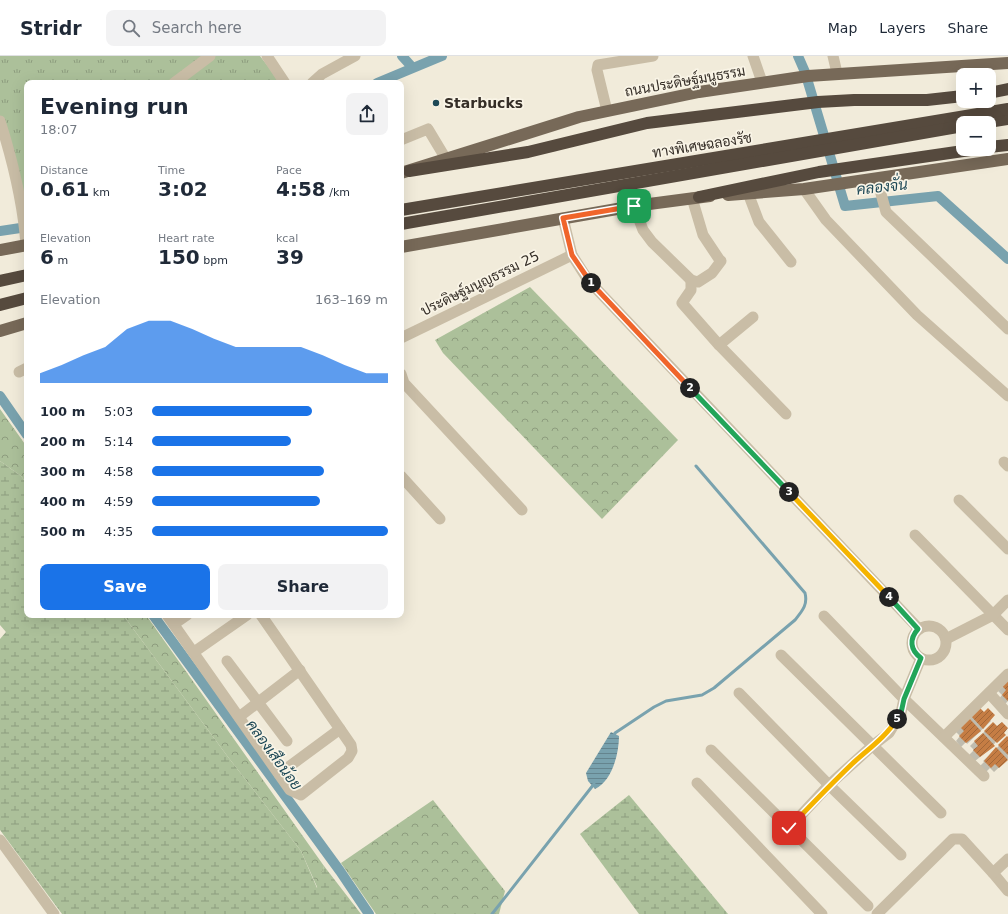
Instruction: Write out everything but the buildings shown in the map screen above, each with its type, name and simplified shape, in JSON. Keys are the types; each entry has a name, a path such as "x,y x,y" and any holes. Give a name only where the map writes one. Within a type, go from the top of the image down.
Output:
{"highway":[{"path":"996,92 1008,90"},
{"path":"405,172 528,152 647,123 813,102 854,100 926,100 956,97"},
{"name":"ทางพิเศษฉลองรัช","path":"404,210 1008,109"},
{"path":"996,121 1008,119"},
{"name":"ทางพิเศษฉลองรัช","path":"404,223 956,127"},
{"path":"996,146 1008,144"},
{"path":"695,198 819,172 956,152"},
{"path":"0,280 24,276"},
{"path":"0,305 24,299"}],"main road":[{"name":"ถนนประดิษฐ์มนูธรรม","path":"405,172 579,117 699,92 796,77 837,73 1008,63"},
{"path":"404,246 634,206 695,198 823,187 1008,159"},
{"path":"0,250 24,237"},
{"path":"0,331 24,324"}],"street":[{"path":"178,80 210,56"},
{"path":"267,56 283,80"},
{"path":"315,80 322,74 355,56"},
{"path":"607,111 598,64 653,56"},
{"path":"753,56 762,82"},
{"path":"833,56 837,73"},
{"path":"0,121 11,156 24,225"},
{"path":"404,139 428,129 446,159"},
{"path":"877,179 886,212 1008,329"},
{"path":"804,189 826,220 917,315 1008,396"},
{"path":"748,194 759,222 791,262"},
{"path":"634,206 643,230 652,242 691,280 698,282 706,277 720,260 703,235 695,198"},
{"path":"563,218 572,255 588,280 918,629"},
{"name":"ประดิษฐ์มนูญธรรม 25","path":"404,337 572,255"},
{"path":"691,280 692,290 682,303 719,345 786,414"},
{"path":"719,345 753,317"},
{"path":"404,383 522,510"},
{"path":"404,482 440,519"},
{"path":"959,500 1008,549"},
{"path":"915,535 1008,630"},
{"path":"946,639 993,615 1008,600"},
{"path":"824,616 904,699 984,776"},
{"path":"169,618 290,790 301,795 348,758 352,751 351,745 263,618"},
{"path":"174,624 183,618"},
{"path":"194,652 243,618"},
{"path":"924,626 935,626 944,634 946,639 945,650 937,658 926,660 921,658 913,650 912,638 918,629 924,626"},
{"path":"781,655 941,813"},
{"path":"789,828 829,785 888,733 901,713 904,699 921,658"},
{"path":"227,661 287,741"},
{"path":"239,717 300,670"},
{"path":"944,737 1008,674"},
{"path":"739,693 829,785 901,855"},
{"path":"989,693 1008,714"},
{"path":"279,774 340,729"},
{"path":"711,750 868,906"},
{"path":"697,782 822,914"},
{"path":"877,914 954,839 962,839 1008,891"},
{"path":"0,840 54,914"},
{"path":"993,873 1008,859"}],"green space":[{"path":"0,56 260,56 279,80 24,80 24,209 0,121"},
{"path":"530,287 678,440 602,519 443,353 435,340"},
{"path":"0,409 24,443 24,480 21,476 0,461"},
{"path":"0,461 21,476 24,480 24,618 125,618 228,757 301,851 317,888 324,866 361,914 62,914 0,830 0,639 6,632 0,625"},
{"path":"125,618 148,618 324,866 318,889 301,851 228,757"},
{"path":"629,795 728,914 639,914 580,834"},
{"path":"433,800 505,891 499,914 376,914 341,863"}],"water":[{"path":"611,732 619,736 616,759 606,780 595,789 588,781 586,773"}],"waterway":[{"path":"402,56 412,67"},
{"path":"384,80 442,56"},
{"name":"คลองจั่น","path":"798,56 805,72 845,206 938,196 1008,259"},
{"path":"0,231 24,227"},
{"name":"คลองเสือน้อย","path":"0,396 24,431"},
{"path":"614,736 615,733 654,707 666,701 702,695 714,688 795,620 802,611 806,601 805,593 696,466"},
{"name":"คลองเสือน้อย","path":"155,618 340,871 369,914"},
{"path":"492,914 594,784"}],"place":[{"name":"Starbucks","path":"436,103"}],"route":[{"path":"634,206 563,218 572,255 588,280 918,629 914,633 912,644 913,650 921,658 904,699 901,713 888,733 829,785 789,828"}]}
